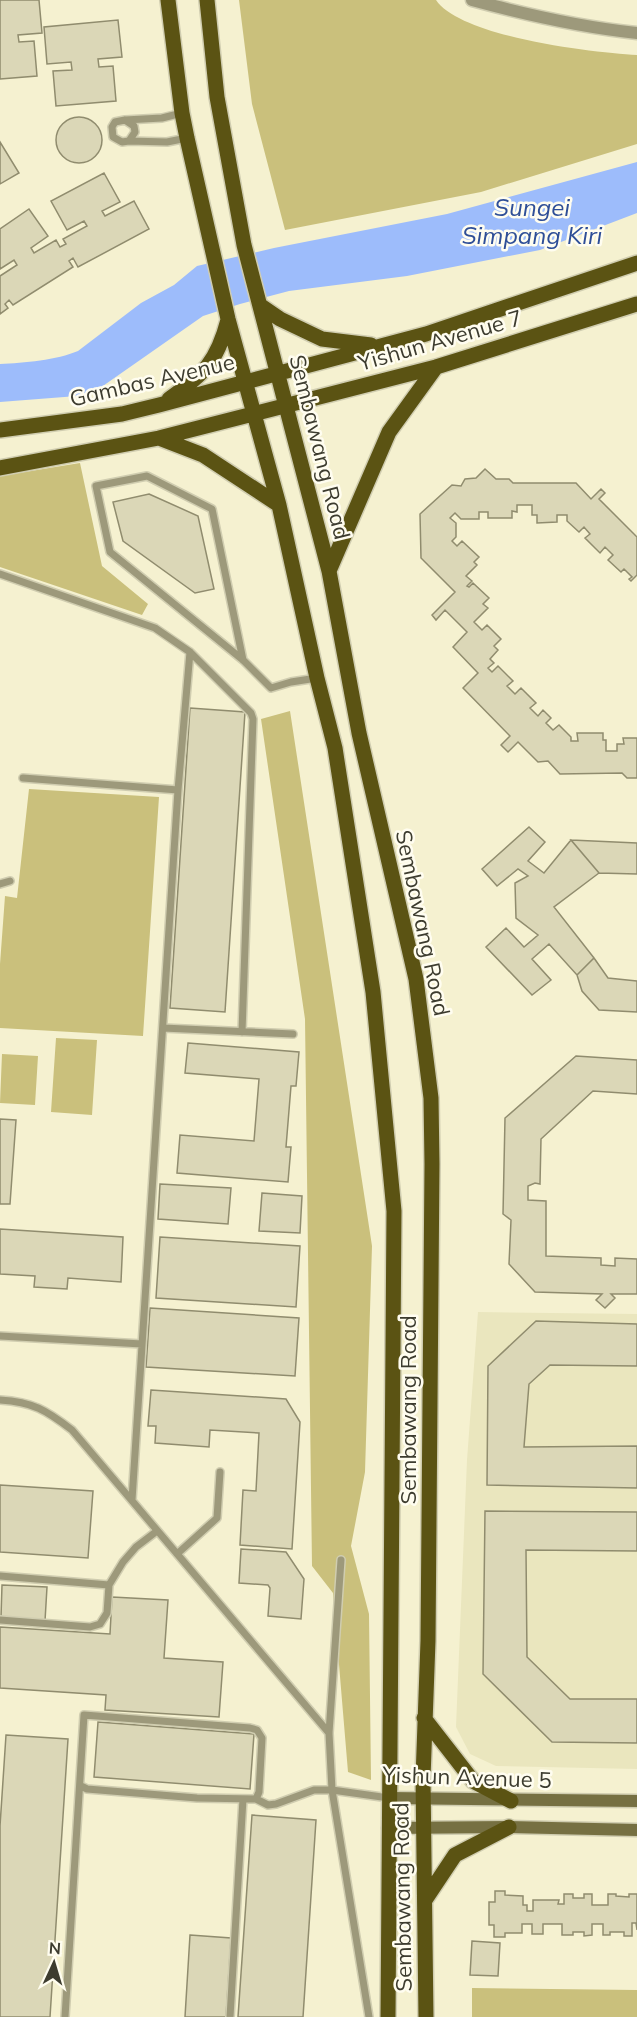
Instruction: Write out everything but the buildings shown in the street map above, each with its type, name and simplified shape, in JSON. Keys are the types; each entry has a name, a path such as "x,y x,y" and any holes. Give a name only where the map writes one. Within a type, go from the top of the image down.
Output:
{"main road":[{"name":"Sembawang Road","path":"168,0 187,138 228,317 279,505 316,678 335,748 373,992 394,1211 388,2017"},
{"name":"Sembawang Road","path":"207,0 217,97 244,244 329,571 359,733 417,979 431,1098 429,1629 424,1718 423,1799 426,2017"},
{"name":"Yishun Avenue 7","path":"278,373 426,334 637,263"},
{"name":"Yishun Avenue 7","path":"253,414 436,367 637,304"},
{"path":"261,306 280,319 322,339 380,346"},
{"path":"159,405 197,379 210,364 222,345 228,317"},
{"path":"329,571 389,432 436,367"},
{"name":"Gambas Avenue","path":"0,430 122,414 278,373"},
{"path":"0,468 159,438 253,414"},
{"path":"159,438 203,455 279,505"},
{"path":"424,1718 473,1781 511,1801"},
{"name":"Yishun Avenue 5","path":"389,1798 637,1801"},
{"path":"388,1828 509,1827 637,1830"},
{"path":"426,1900 455,1855 509,1827"}],"street":[{"path":"472,0 526,15 594,28 637,33"}],"lane":[{"path":"182,113 116,122 112,132 117,141 122,142 167,142 187,138"},
{"path":"125,120 134,126 135,132 129,141"},
{"path":"243,660 212,508 147,476 96,486 110,552 243,660 272,688 316,678"},
{"path":"0,574 155,628 190,652 251,713 253,719 242,1032"},
{"path":"132,1500 178,790 190,652"},
{"path":"23,778 178,790"},
{"path":"0,884 10,881"},
{"path":"163,1028 293,1034"},
{"path":"0,1336 142,1344"},
{"path":"0,1400 19,1401 46,1410 72,1430 329,1733"},
{"path":"177,1554 217,1518 220,1472"},
{"path":"0,1620 90,1627 100,1624 107,1613 109,1585 123,1562 136,1547 157,1531"},
{"path":"341,1560 329,1733 332,1790 369,2017"},
{"path":"0,1576 109,1585"},
{"path":"65,2017 84,1715 257,1730 262,1738 259,1792 256,1799"},
{"name":"Yishun Avenue 5","path":"81,1786 87,1789 256,1799 268,1805 314,1790 332,1790 389,1798"},
{"path":"231,2017 243,1799"}],"shaded area":[{"path":"239,0 436,0 450,13 472,24 499,33 529,41 591,51 637,55 637,144 481,192 285,230 252,104"},
{"path":"80,463 102,566 148,604 142,615 0,567 0,476"},
{"path":"290,711 372,1246 365,1472 351,1546 369,1614 371,1780 348,1772 333,1593 312,1566 305,1019 261,719"},
{"path":"29,789 159,797 143,1036 0,1028 0,964 5,896 17,898"},
{"path":"56,1038 97,1040 92,1115 51,1112"},
{"path":"2,1054 38,1056 35,1105 0,1103"},
{"path":"478,1312 637,1314 637,1769 496,1766 470,1754 456,1727 467,1460"},
{"path":"472,1988 637,1990 637,2017 472,2017"}],"water":[{"name":"Sungei Simpang Kiri","path":"637,162 637,213 540,250 407,276 289,291 240,304 203,316 90,395 0,402 0,364 50,359 78,351 141,303 174,285 197,266 274,248 447,214"}]}
